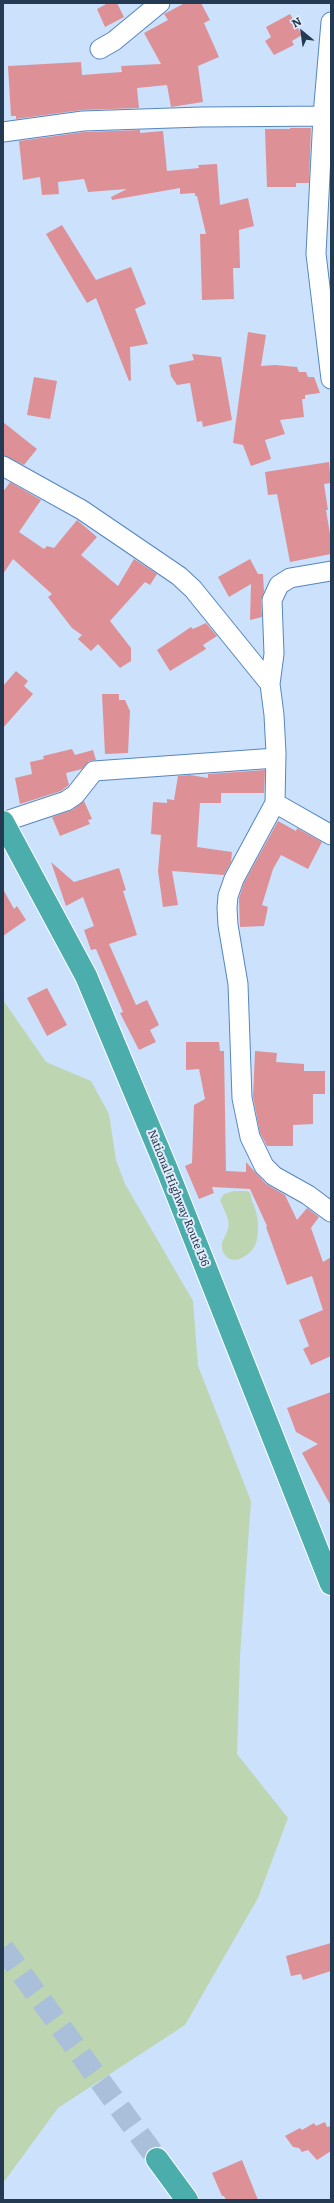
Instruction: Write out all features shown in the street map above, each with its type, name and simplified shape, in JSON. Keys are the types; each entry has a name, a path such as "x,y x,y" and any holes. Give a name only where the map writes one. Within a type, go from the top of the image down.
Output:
{"highway":[{"name":"National Highway Route 136","path":"3,822 86,976 168,1172 329,1575"},
{"path":"157,2159 187,2200"}],"street":[{"path":"100,49 114,41 160,3"},
{"path":"331,22 327,116 316,254 331,379"},
{"path":"3,132 83,121 201,117 327,116"},
{"path":"3,466 82,510 179,576 193,589 270,684"},
{"path":"331,571 290,578 279,585 274,592 272,600 273,660 270,684 274,715 276,758 275,803 234,879 228,896 228,925 238,984 242,1098 250,1137 264,1166 274,1176 308,1195 331,1212"},
{"path":"3,822 66,801 75,795 94,770 276,758"},
{"path":"275,803 331,835"}],"green space":[{"path":"3,1000 46,1062 91,1081 109,1114 116,1160 125,1184 193,1301 198,1366 251,1501 240,1656 237,1754 288,1818 258,1898 185,2025 58,2108 3,2183"},
{"path":"234,1191 248,1191 250,1193 256,1211 258,1227 256,1243 251,1251 243,1258 233,1260 225,1255 222,1248 229,1226 228,1218 220,1200 224,1194"}],"building":[{"path":"108,3 117,3 124,17 105,27 97,9"},
{"path":"185,3 201,3 210,20 204,23 219,57 198,66 203,102 171,107 167,85 137,88 139,108 82,110 16,119 16,116 11,116 8,66 81,62 82,75 122,72 121,66 161,64 144,33 168,20 164,14"},
{"path":"290,14 302,35 292,41 294,45 274,55 265,41 271,37 266,27"},
{"path":"311,128 309,183 296,183 296,187 267,187 265,129"},
{"path":"140,130 140,133 163,131 167,171 199,168 198,165 217,164 220,205 248,198 254,226 239,230 240,268 233,268 234,299 202,300 200,234 206,234 195,193 180,194 180,188 112,200 111,197 127,189 88,192 84,179 58,182 59,194 42,195 40,177 23,180 19,141 84,132"},
{"path":"62,225 96,280 131,267 146,304 135,309 148,344 130,347 131,380 129,381 96,298 87,303 46,234"},
{"path":"248,332 266,335 261,366 275,365 297,367 299,372 306,372 308,377 314,377 320,393 305,395 305,399 302,399 304,417 280,420 285,434 265,440 271,459 251,466 243,445 233,443"},
{"path":"192,354 221,357 232,420 203,427 202,421 197,422 190,383 177,385 171,376 169,365 194,360"},
{"path":"34,377 57,381 50,419 27,415"},
{"path":"3,422 37,449 24,465 3,455"},
{"path":"329,462 331,483 324,484 328,510 326,510 331,540 331,554 290,562 277,494 268,495 265,472"},
{"path":"10,482 41,500 19,532 44,549 47,546 54,548 77,520 97,537 81,555 118,586 134,559 157,574 150,585 145,582 110,621 131,648 131,661 120,668 98,644 91,651 78,639 82,635 72,628 48,597 52,594 13,559 3,574 3,492"},
{"path":"250,559 258,574 263,574 264,592 261,600 262,617 250,620 251,584 229,597 218,577"},
{"path":"206,623 217,636 203,645 206,649 170,671 157,650 191,627 193,629"},
{"path":"16,671 28,681 24,686 33,694 3,728 3,686"},
{"path":"102,694 119,694 119,700 125,700 130,711 128,753 105,754"},
{"path":"72,749 75,755 93,750 96,760 89,761 82,769 66,773 69,785 61,791 20,804 15,778 32,774 30,762 44,759 43,756"},
{"path":"265,770 264,793 221,793 221,803 200,803 197,847 232,852 231,862 224,875 172,871 178,905 163,907 158,871 161,835 151,834 153,802 167,803 167,799 174,800 178,776 190,775 208,778 208,774"},
{"path":"84,801 92,819 88,820 90,824 60,836 52,817 72,810"},
{"path":"278,821 296,831 297,828 322,842 308,869 281,855 273,869 262,905 268,907 264,926 240,927 239,898 244,883"},
{"path":"51,862 74,882 119,868 126,890 123,891 137,935 109,944 136,1005 147,1000 159,1025 150,1030 156,1042 139,1050 120,1013 123,1012 96,949 91,950 84,930 94,926 83,897 66,906"},
{"path":"3,889 14,909 17,906 26,920 3,936"},
{"path":"47,988 67,1025 47,1036 27,998"},
{"path":"186,1042 219,1042 220,1051 224,1051 226,1171 246,1172 246,1162 266,1184 285,1195 297,1220 307,1208 319,1217 311,1228 323,1262 331,1257 331,1356 311,1365 303,1349 309,1346 299,1320 323,1310 312,1276 287,1285 266,1227 267,1226 250,1189 212,1187 214,1193 199,1199 185,1166 192,1163 194,1105 205,1099 199,1069 186,1070"},
{"path":"255,1051 277,1053 276,1062 304,1064 304,1071 325,1071 325,1094 313,1094 313,1124 293,1125 293,1146 267,1146 260,1133 253,1097"},
{"path":"331,1392 331,1506 302,1453 318,1444 296,1432 287,1408"},
{"path":"331,1943 331,1971 303,1980 301,1974 291,1976 286,1956"},
{"path":"325,2122 327,2127 331,2126 331,2151 317,2160 308,2150 302,2152 299,2148 293,2147 285,2136 300,2128 302,2130 314,2123 316,2126"},
{"path":"242,2160 258,2200 226,2200 224,2196 222,2196 212,2173"}],"tunnel":[{"path":"3,1948 157,2159"}]}
